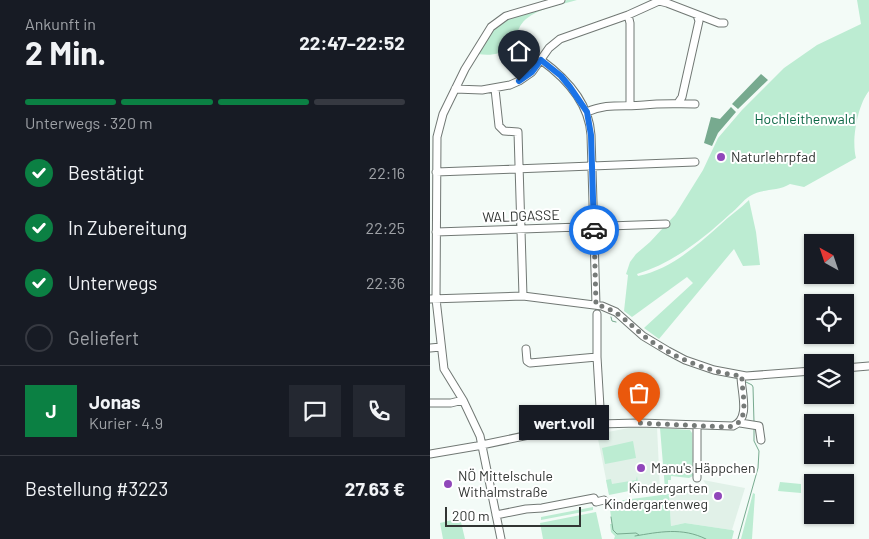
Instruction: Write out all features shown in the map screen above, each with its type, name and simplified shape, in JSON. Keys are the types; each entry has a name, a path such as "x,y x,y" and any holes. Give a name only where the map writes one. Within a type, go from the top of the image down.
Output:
{"street":[{"path":"501,539 482,445 463,400 444,371 433,299 439,124 455,89 482,40 495,23 511,14 561,0"},
{"path":"455,89 494,89 519,81 532,72 549,48 560,39 661,1 719,23 724,23"},
{"path":"628,15 630,22 630,105"},
{"path":"678,103 682,97 699,19 697,15"},
{"path":"541,60 561,76 570,87 587,112 591,128 596,305"},
{"path":"494,89 499,126 504,131 518,132 523,296"},
{"path":"587,112 606,106 695,104"},
{"path":"436,172 695,162"},
{"name":"WALDGASSE","path":"436,232 666,224"},
{"path":"433,299 523,296 596,305 610,308 620,314 643,336 668,351 706,368 742,376 804,372"},
{"path":"597,314 597,357 601,424"},
{"path":"430,348 441,347"},
{"path":"526,349 527,361 530,364 597,357"},
{"path":"854,367 869,366"},
{"path":"740,423 744,414 742,376"},
{"path":"430,403 451,403 463,400"},
{"path":"430,454 568,427 601,424 639,423 733,426 740,423 753,424 759,426 761,440"},
{"path":"697,426 698,478"},
{"path":"496,514 594,498 596,502 604,500"}],"shaded area":[{"path":"761,74 768,80 738,109 732,104"},
{"path":"731,107 736,112 718,133 712,146 704,143 711,117 720,119"},
{"path":"657,427 660,490 632,494 631,490 609,494 597,434 629,428"},
{"path":"703,480 745,488 732,530 685,523 671,526 669,494 701,491 707,486"}],"green space":[{"path":"567,0 577,0 544,9 526,19 508,48 499,53 489,55 478,54 490,32 503,20"},
{"name":"Hochleithenwald","path":"857,0 869,0 869,91 862,104 855,132 856,158 804,187 790,184 747,198 733,212 687,249 663,264 637,274 638,276 650,273 672,263 749,200 756,232 760,265 743,266 734,249 659,339 644,328 693,283 687,277 632,317 624,311 628,275 626,274 630,262 675,215 703,170 718,138 742,110 784,68 817,45 861,24"},
{"path":"660,428 690,430 692,433 693,476 689,478 671,476 671,480 668,480 668,488 665,489"},
{"path":"633,441 636,458 605,464 602,448"},
{"path":"637,476 639,489 609,495 606,480 611,479 612,484 636,480"},
{"path":"780,482 801,484 801,493 778,491"},
{"path":"753,493 755,494 752,539 741,539"},
{"path":"669,494 671,526 685,523 732,530 734,531 732,539 614,539 615,536 611,532 610,524 612,524 609,502"},
{"path":"593,507 593,510 541,520 541,517"},
{"path":"596,512 602,539 543,539 540,523"},
{"path":"460,518 465,539 443,539 440,523"}],"waterway":[{"path":"611,317 612,321 616,322"},
{"path":"746,382 753,387 754,422"},
{"path":"738,539 758,468 759,451 754,441 754,428"},
{"path":"611,517 613,530 617,534 636,533 639,535"},
{"path":"635,536 662,532 679,532 697,535 706,539"}],"way so far":[{"path":"594,230 596,305 610,308 620,314 643,336 685,360 714,370 742,376 744,414 740,423 736,425 727,427 639,423"}],"place":[{"name":"Naturlehrpfad","path":"721,157"},
{"name":"wert.voll","path":"639,423"},
{"name":"Manu's Häppchen","path":"641,468"},
{"name":"NÖ Mittelschule Withalmstraße","path":"448,484"},
{"name":"Kindergarten Kindergartenweg","path":"718,496"}],"route":[{"path":"519,81 527,77 541,60 561,76 587,112 591,128 594,230"}]}
